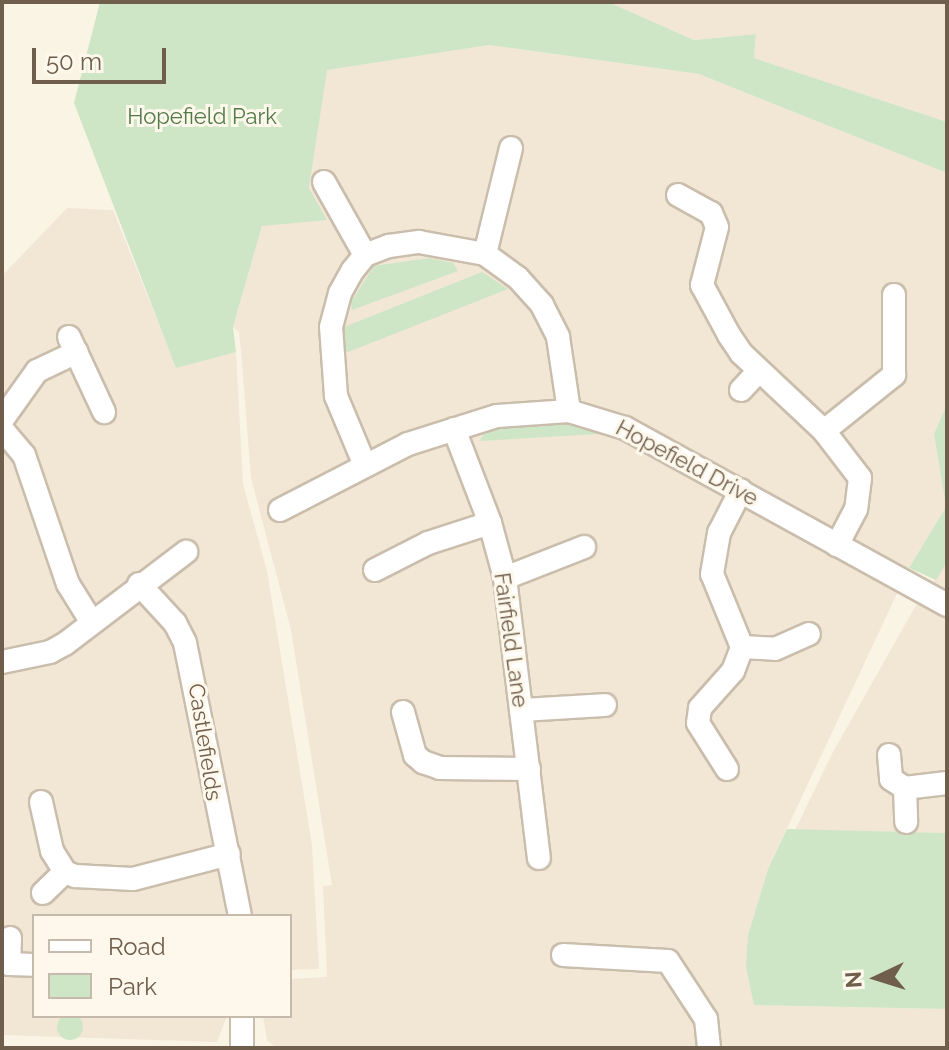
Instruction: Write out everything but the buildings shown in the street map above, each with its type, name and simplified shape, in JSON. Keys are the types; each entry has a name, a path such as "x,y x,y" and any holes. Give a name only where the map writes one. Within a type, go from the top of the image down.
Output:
{"street":[{"path":"485,254 511,148"},
{"path":"324,182 365,255"},
{"path":"678,195 711,213 716,245 702,285 741,353 824,431 860,478 856,509 837,545"},
{"path":"364,463 336,396 330,361 340,293 365,255 419,242 485,254 542,305 558,337 569,411"},
{"path":"824,431 894,375 894,295"},
{"path":"2,420 37,371 73,344 104,412"},
{"path":"741,390 759,371"},
{"name":"Hopefield Drive","path":"280,510 364,463 454,429 497,416 569,411 625,428 947,605"},
{"path":"2,429 24,455 68,584 91,621"},
{"name":"Fairfield Lane","path":"454,429 490,523 505,578 539,858"},
{"path":"727,769 698,723 700,708 733,671 742,647 712,574 719,533 741,490"},
{"path":"375,570 428,543 490,523"},
{"path":"505,578 584,547"},
{"path":"2,662 50,652 186,552"},
{"name":"Castlefields","path":"139,584 175,623 185,643 240,914"},
{"path":"742,647 775,649 809,634"},
{"path":"521,710 605,705"},
{"path":"403,712 415,755 423,762 440,768 529,769"},
{"path":"883,766 891,779 905,788 947,783"},
{"path":"905,788 906,822"},
{"path":"41,802 46,834 65,872"},
{"path":"43,893 65,872 133,879 229,854"},
{"path":"10,938 9,964 32,965"},
{"path":"563,955 668,961 706,1019 709,1048"},
{"path":"242,1018 242,1048"}],"shaded area":[{"path":"608,2 947,2 947,122 754,58 756,34 694,40"},
{"path":"489,45 699,74 947,173 947,404 934,434 946,507 909,568 768,869 748,935 755,1005 947,1009 947,1048 301,1048 275,1047 267,1040 263,1018 292,1018 292,979 327,977 323,886 332,885 291,630 251,478 239,332 233,327 262,226 309,188 326,70"},
{"path":"67,208 113,210 176,367 236,352 243,484 267,571 312,845 319,969 292,970 292,914 32,914 32,1018 226,1018 217,1042 2,1035 2,276"},
{"path":"947,562 947,833 795,830 833,752 915,607"}],"green space":[{"name":"Hopefield Park","path":"100,2 608,2 694,40 756,34 754,58 947,122 947,173 699,74 489,45 327,70 309,188 327,220 262,226 233,327 236,352 176,368 74,103"},
{"path":"429,258 453,263 458,271 352,310 351,302 374,266"},
{"path":"482,272 508,289 343,354 344,327"},
{"path":"947,404 947,562 936,580 909,568 946,507 934,434"},
{"path":"565,420 615,433 479,441 489,428"},
{"path":"787,829 947,833 947,1009 754,1005 746,967 748,935 768,869"},
{"path":"60,1018 80,1018 80,1037 70,1040 60,1037 57,1027"}]}
